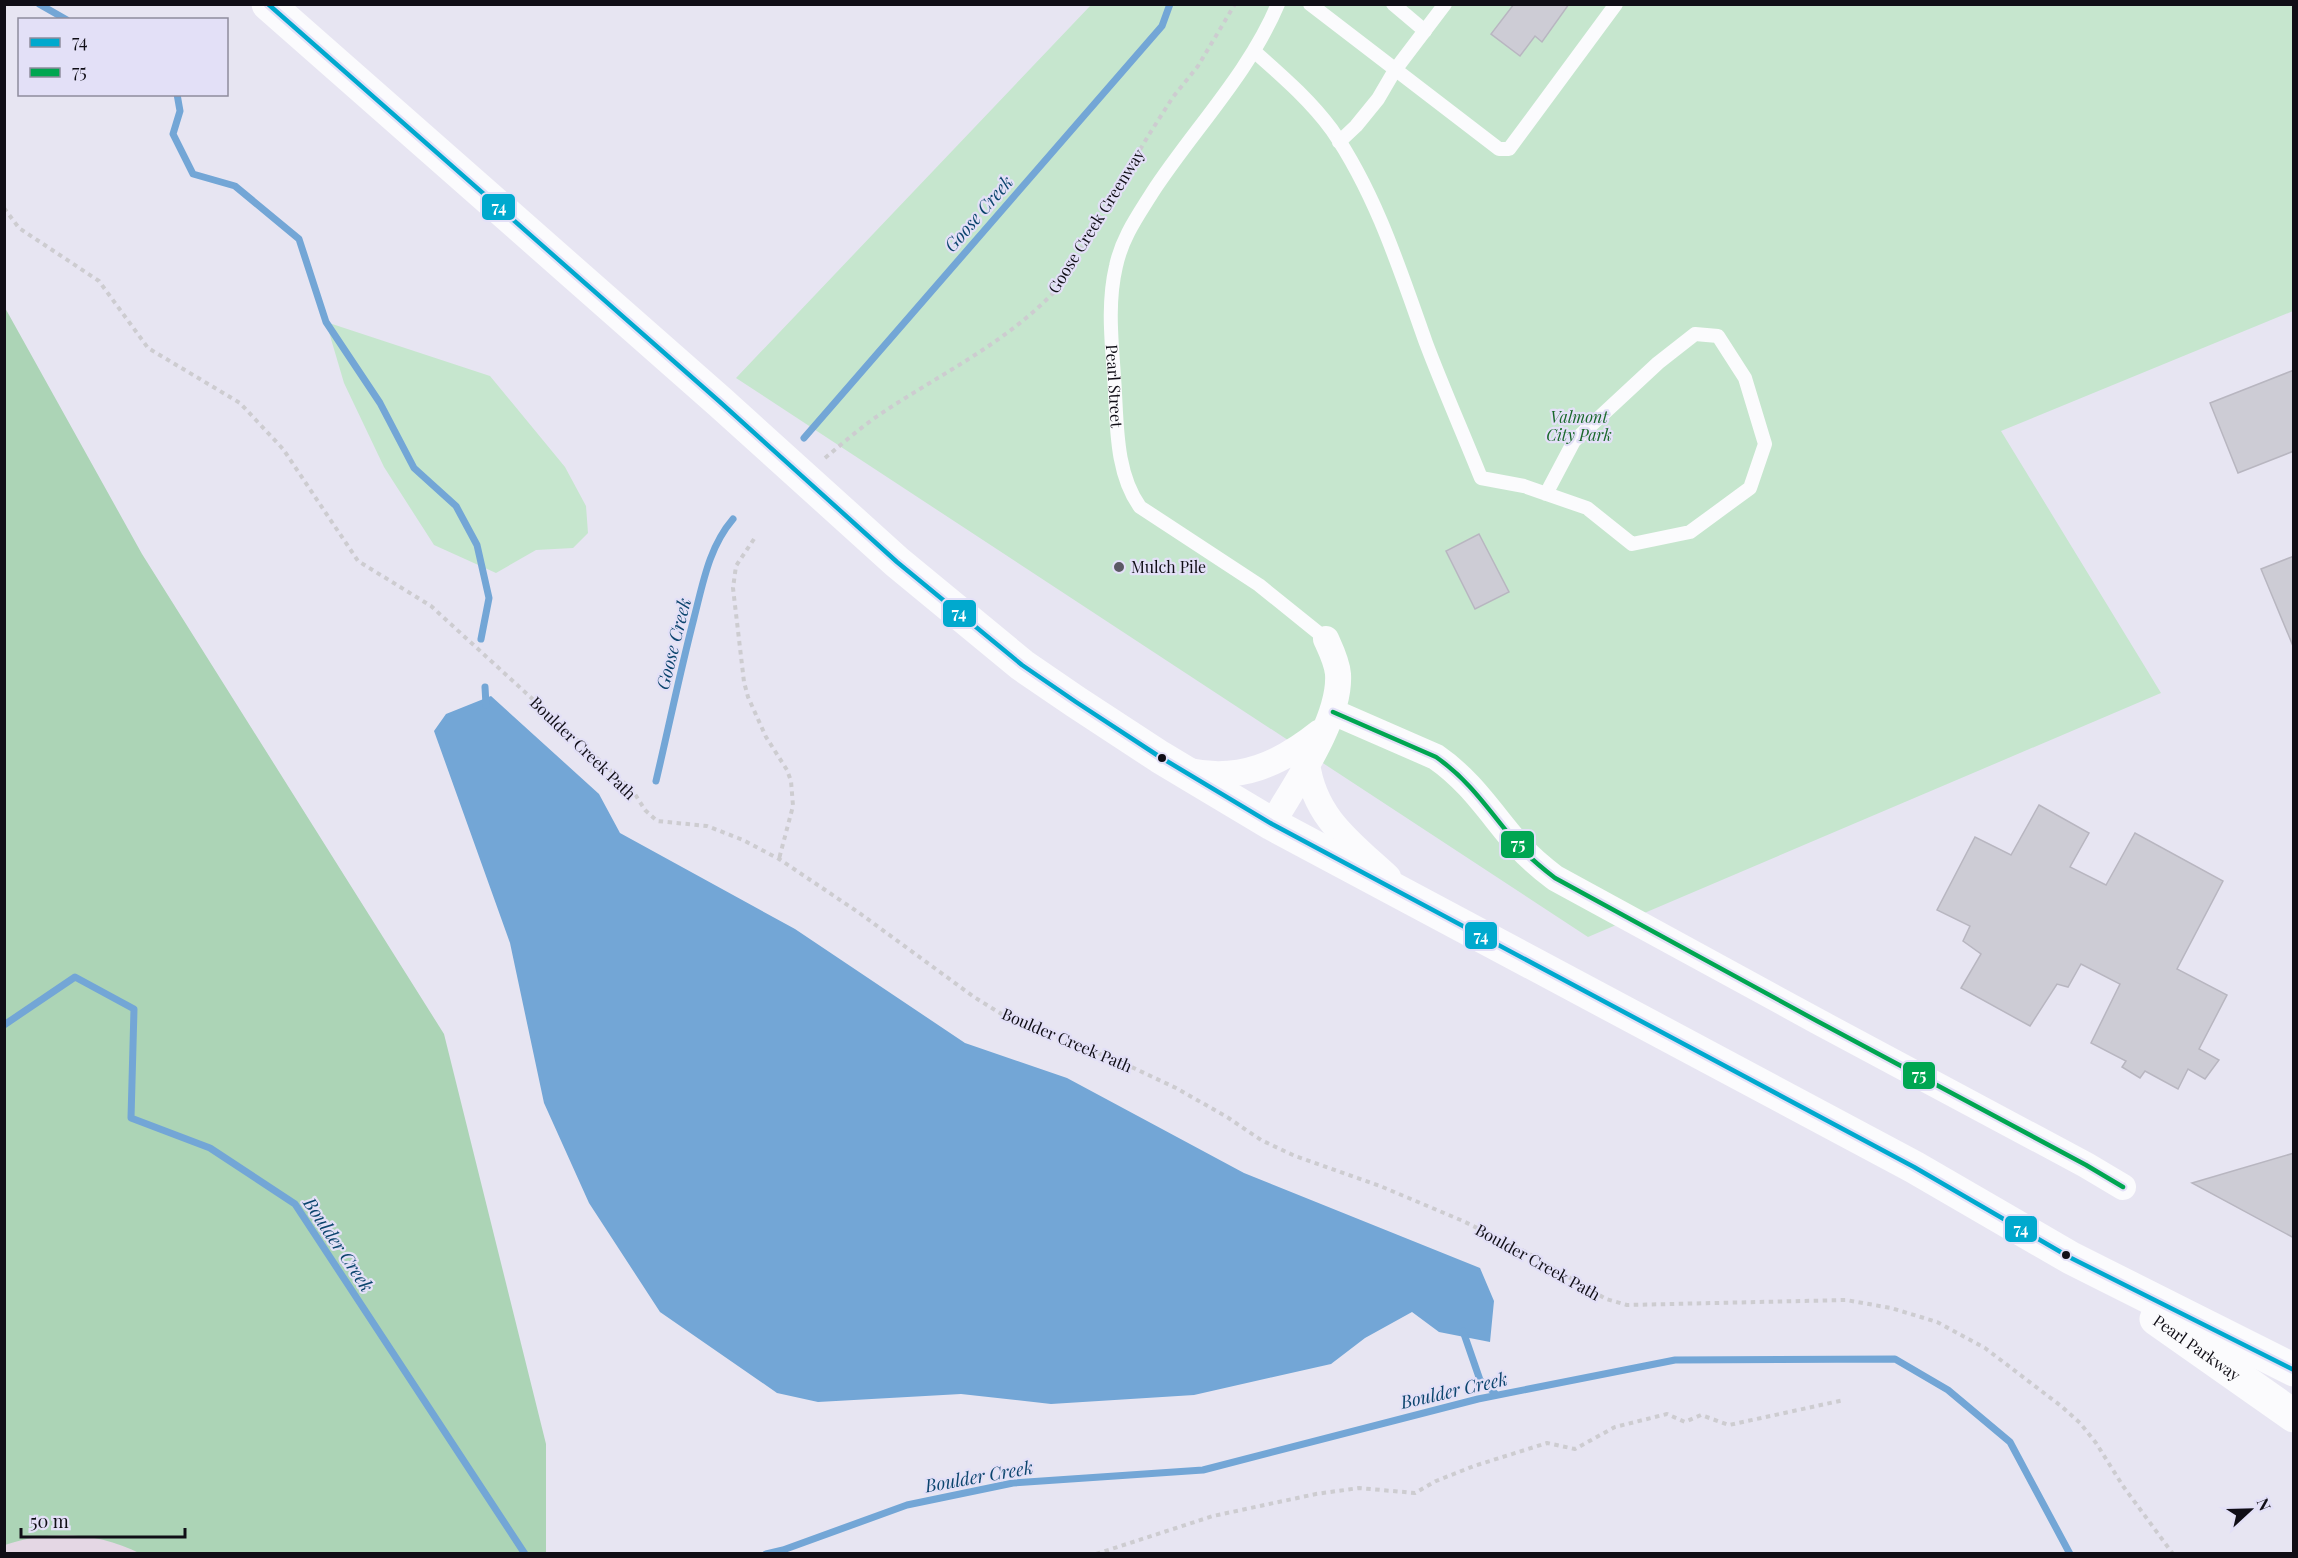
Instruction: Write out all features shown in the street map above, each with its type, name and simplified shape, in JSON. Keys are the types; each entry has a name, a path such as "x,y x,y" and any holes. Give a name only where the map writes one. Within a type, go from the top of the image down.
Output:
{"main road":[{"name":"Pearl Parkway","path":"268,4 957,614 1022,665 1180,769 1272,824 1914,1167 2072,1258 2294,1370"},
{"name":"Pearl Parkway","path":"2072,1258 2294,1416"}],"street":[{"name":"Pearl Street","path":"1272,824 1329,720 1338,690 1338,674 1326,639"},
{"path":"1180,769 1216,775 1249,772 1292,752 1329,720 1436,757 1472,786 1520,847 1555,878 2123,1187"},
{"path":"1307,763 1317,800 1332,824 1410,897"}],"lane":[{"name":"Pearl Street","path":"1278,4 1255,51 1163,177 1120,248 1112,284 1110,312 1117,424 1126,480 1140,507 1259,585 1326,639"},
{"path":"1310,4 1499,149 1509,149 1616,4"},
{"path":"1393,4 1425,31"},
{"path":"1339,142 1378,99 1395,70 1445,4"},
{"path":"1255,51 1296,87 1331,129 1367,191 1403,274 1427,344 1481,478 1524,486 1546,494 1587,508 1632,544 1690,532 1750,488 1765,444 1744,378 1718,336 1695,334 1658,363 1574,441 1546,494"}],"path":[{"name":"Goose Creek Greenway","path":"825,458 880,415 992,344 1044,303 1055,291 1150,133 1173,97 1198,66 1235,4"},
{"name":"Boulder Creek Path","path":"4,208 19,228 99,281 148,348 240,403 283,449 358,561 431,606 633,790 645,810 657,820 707,826 743,840 779,859 858,912 974,997 1008,1018 1144,1073 1227,1117 1261,1140 1295,1156 1380,1186 1463,1221 1526,1252 1606,1299 1627,1305 1846,1300 1891,1308 1937,1322 1985,1348 2080,1423 2173,1554"},
{"path":"754,539 736,566 733,588 744,682 748,698 766,737 787,770 791,781 793,806 779,859"},
{"path":"1096,1554 1213,1516 1316,1494 1359,1488 1416,1493 1436,1481 1523,1449 1547,1443 1575,1449 1615,1427 1667,1414 1685,1422 1701,1415 1729,1425 1844,1401"}],"shaded area":[{"path":"63,1534 98,1537 141,1553 5,1553 4,1545 21,1539"}],"green space":[{"name":"Valmont City Park","path":"1091,5 2293,5 2293,311 2001,431 2161,693 1588,937 736,378"},
{"path":"4,306 142,554 444,1034 546,1444 546,1553 141,1554 108,1541 56,1535 5,1545"},
{"path":"326,322 490,376 565,467 586,506 588,533 573,548 536,550 496,573 434,545 384,467 344,383"}],"water":[{"path":"491,696 599,794 620,833 795,929 965,1043 1067,1078 1244,1173 1480,1268 1494,1301 1490,1342 1439,1332 1412,1312 1365,1338 1331,1364 1194,1395 1051,1404 961,1394 818,1402 777,1393 660,1312 589,1203 544,1103 510,943 434,731 446,714"}],"building":[{"path":"1514,4 1569,4 1542,42 1535,36 1520,56 1491,34"},
{"path":"2294,370 2294,451 2238,473 2210,403"},
{"path":"1479,534 1509,592 1475,609 1446,551"},
{"path":"2294,556 2294,646 2293,646 2261,569"},
{"path":"2039,805 2089,833 2070,867 2106,885 2135,833 2223,881 2177,969 2227,995 2199,1049 2219,1060 2205,1079 2188,1069 2178,1089 2145,1071 2140,1078 2122,1067 2126,1061 2091,1043 2120,984 2081,964 2068,987 2057,984 2030,1026 1961,988 1981,954 1963,941 1970,926 1937,910 1975,837 2011,855"},
{"path":"2294,1153 2294,1238 2192,1183"}],"waterway":[{"path":"39,4 64,18"},
{"name":"Goose Creek","path":"804,438 1162,26 1170,4"},
{"path":"177,96 180,111 173,134 193,174 235,186 299,239 326,322 380,403 414,468 456,506 477,545 489,598 481,639"},
{"name":"Goose Creek","path":"656,781 704,579 712,553 733,519"},
{"path":"485,687 486,705"},
{"name":"Boulder Creek","path":"4,1025 75,977 134,1009 131,1118 210,1148 295,1204 525,1554"},
{"path":"1463,1331 1480,1380 1497,1395"},
{"name":"Boulder Creek","path":"766,1554 783,1550 907,1505 1013,1483 1203,1470 1478,1399 1675,1360 1895,1359 1948,1390 2010,1442 2070,1554"}],"transit line":[{"name":"74","path":"268,4 720,402 897,562 1022,665 1076,702 1160,757 1272,824 1914,1167 2071,1258 2294,1370"},
{"name":"75","path":"1333,712 1436,757 1471,788 1523,850 1555,878 2123,1187"}],"place":[{"name":"Mulch Pile","path":"1119,567"}]}
